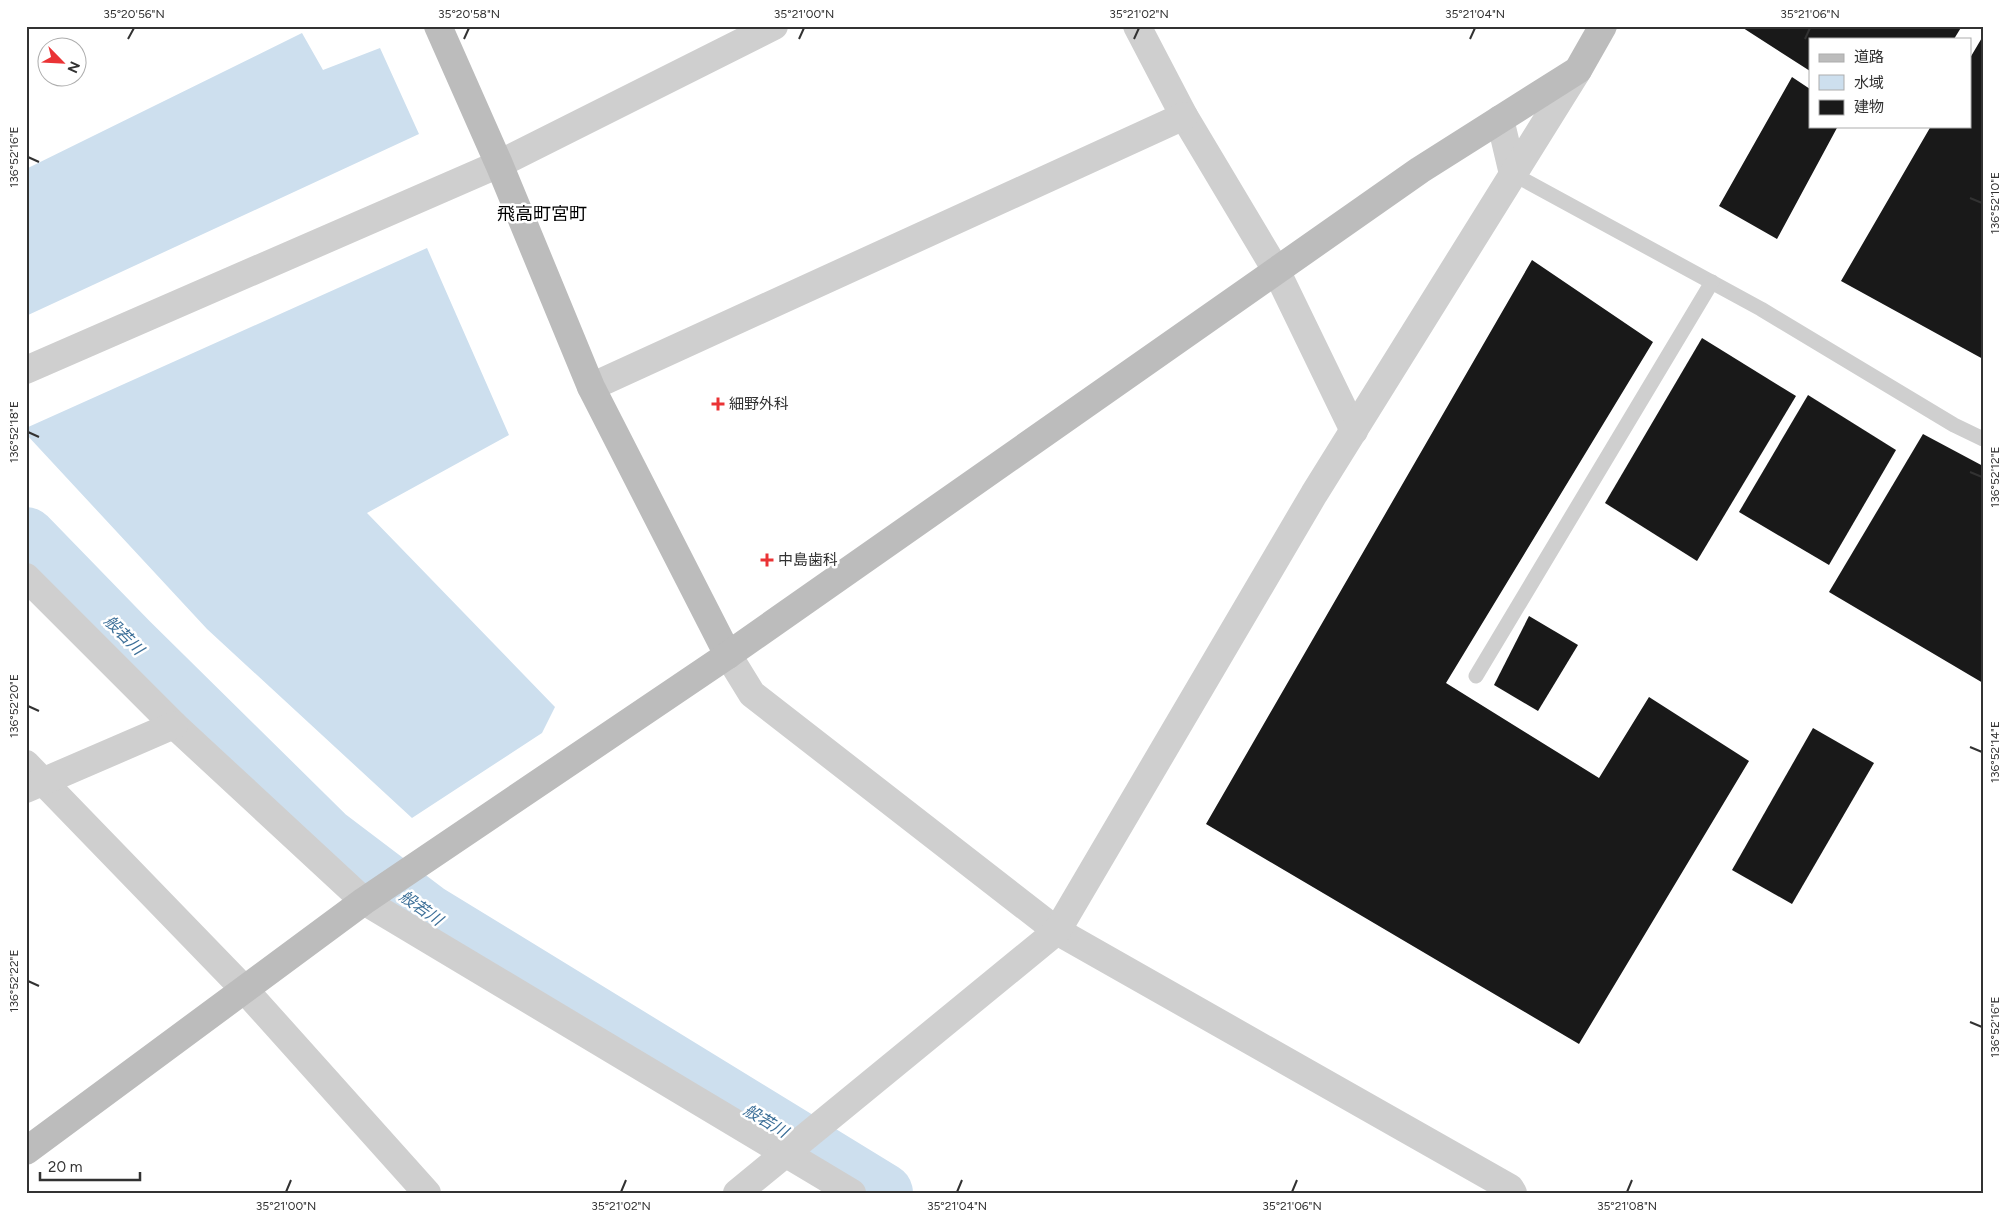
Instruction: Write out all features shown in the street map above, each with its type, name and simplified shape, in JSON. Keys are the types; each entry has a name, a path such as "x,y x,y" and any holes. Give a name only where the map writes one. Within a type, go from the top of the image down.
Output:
{"street":[{"path":"438,26 499,164 591,387 728,655 752,694 1056,932 1510,1188 1513,1193"},
{"path":"26,370 499,164 774,26"},
{"path":"1137,26 1184,116 1276,270 1354,431"},
{"path":"737,1193 1056,932 1309,503 1578,70 1603,26"},
{"path":"26,1151 364,901 728,655 1420,170 1578,70"},
{"path":"591,387 1184,116"},
{"path":"1500,119 1513,174"},
{"path":"26,577 174,725 364,901 852,1193"},
{"path":"174,725 32,779 244,989 427,1193"}],"lane":[{"path":"1513,174 1762,309 1954,425 1983,439"},
{"path":"1476,676 1712,282"}],"water":[{"path":"302,33 323,70 380,48 419,134 26,316 26,169"},
{"path":"427,248 509,435 367,513 555,707 542,733 412,818 207,629 26,434 26,428"}],"building":[{"path":"1740,26 1962,26 1955,38 1809,38 1809,70"},
{"path":"1983,36 1983,359 1841,281 1930,128 1972,128 1972,55"},
{"path":"1792,77 1809,88 1809,128 1837,128 1777,239 1719,206"},
{"path":"1532,260 1653,342 1446,683 1599,778 1649,697 1749,761 1579,1044 1206,824"},
{"path":"1702,338 1796,396 1697,561 1605,503"},
{"path":"1808,395 1896,450 1829,565 1739,512"},
{"path":"1923,434 1983,466 1983,683 1829,592"},
{"path":"1529,616 1578,645 1538,711 1494,685"},
{"path":"1813,728 1874,763 1792,904 1732,870"}],"waterway":[{"name":"般若川","path":"26,537 128,642 327,838 426,913 883,1193"}],"place":[{"name":"細野外科","path":"718,404"},
{"name":"中島歯科","path":"767,560"}],"district":[{"name":"飛高町宮町","path":"542,214"}]}
